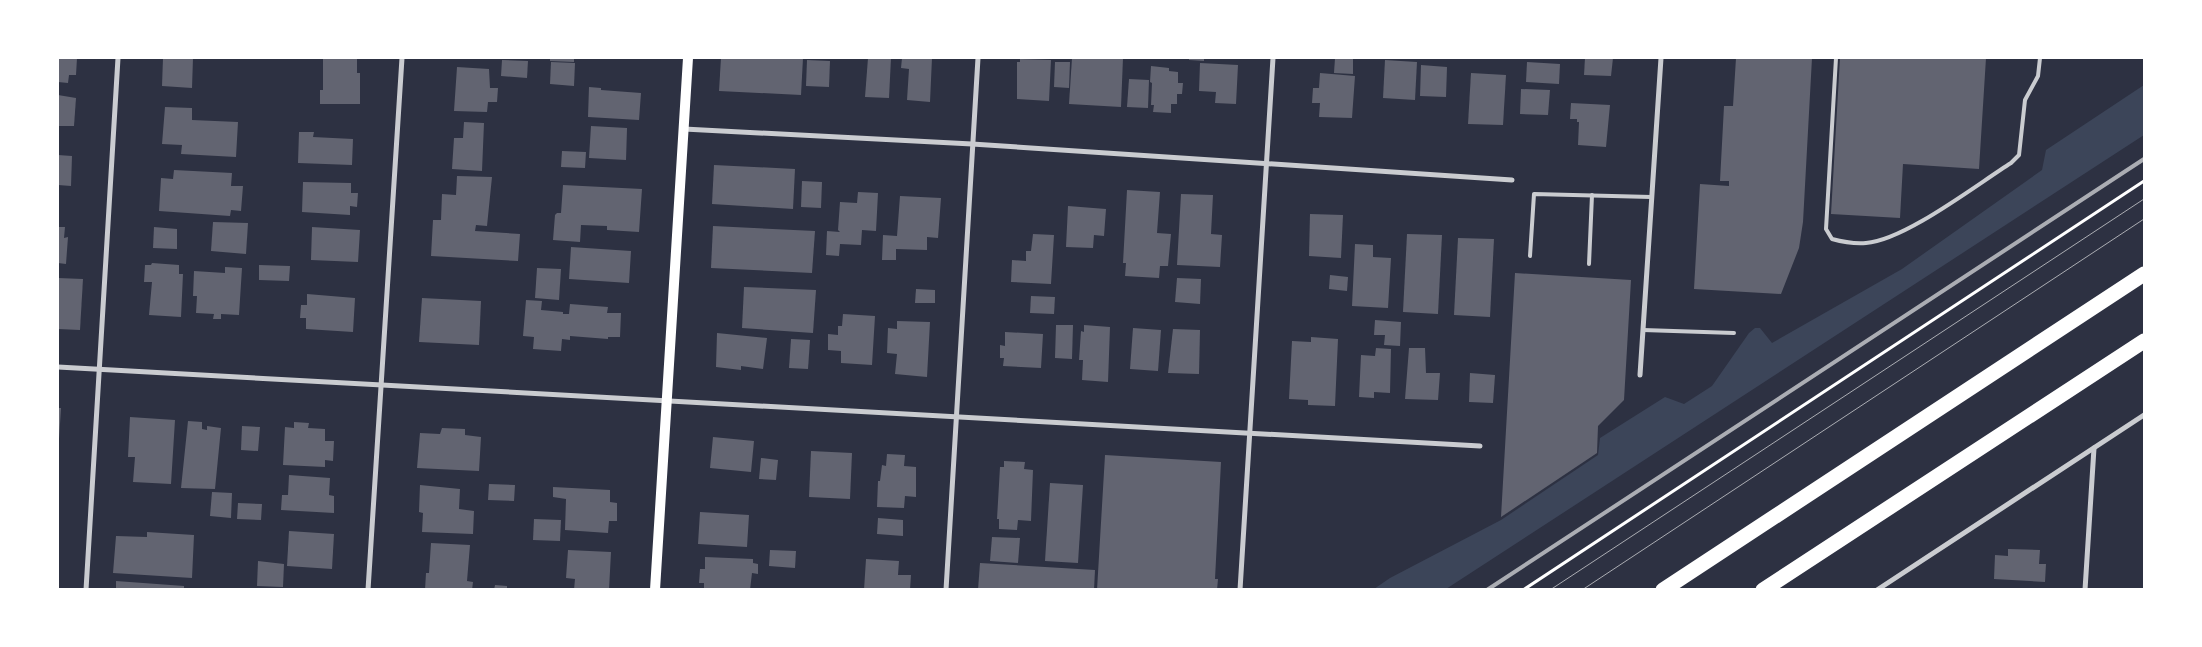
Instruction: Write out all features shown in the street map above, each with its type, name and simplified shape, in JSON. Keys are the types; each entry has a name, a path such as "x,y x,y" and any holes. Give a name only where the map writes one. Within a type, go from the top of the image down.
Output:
{"highway":[{"path":"1663,590 2144,274"},
{"path":"1763,590 2144,341"}],"main road":[{"path":"654,590 688,58"}],"street":[{"path":"86,590 118,58"},
{"path":"368,590 402,58"},
{"path":"946,590 978,58"},
{"path":"1240,590 1273,58"},
{"path":"1640,375 1661,58"},
{"path":"684,129 972,144 1512,180"},
{"path":"58,367 1480,446"},
{"path":"1877,590 2144,415"},
{"path":"2085,590 2094,448"}],"lane":[{"path":"1836,58 1826,229 1832,239 1845,243 1867,243 1909,228 2011,163 2019,155 2025,100 2038,76 2040,58"},
{"path":"1530,256 1534,194 1651,197"},
{"path":"1589,264 1592,195"},
{"path":"1643,330 1734,333"}],"path":[{"path":"1523,590 2144,181"}],"shaded area":[{"path":"2144,85 2144,135 1446,589 1374,589 1390,578 1501,520 1598,455 1600,438 1665,397 1684,404 1712,386 1749,333 1755,328 1760,328 1772,343 1902,269 2042,170 2046,150"}],"building":[{"path":"58,58 77,58 76,75 69,75 68,83 58,82"},
{"path":"163,58 193,58 192,88 162,86"},
{"path":"323,58 357,58 357,73 360,73 360,104 320,104 320,90 323,90"},
{"path":"550,58 574,58 574,62 550,61"},
{"path":"721,58 803,58 801,95 719,91"},
{"path":"868,58 891,58 889,98 865,97"},
{"path":"902,58 932,58 930,102 907,100 909,69 901,68"},
{"path":"1072,58 1123,58 1121,107 1069,104"},
{"path":"1189,58 1204,58 1204,61 1189,60"},
{"path":"1335,58 1353,58 1353,74 1334,73"},
{"path":"1585,58 1613,58 1611,76 1584,75"},
{"path":"1736,58 1812,58 1803,222 1799,248 1781,294 1694,289 1700,184 1729,186 1729,181 1720,181 1724,106 1733,106"},
{"path":"1840,58 1986,58 1979,169 1903,164 1900,218 1831,214"},
{"path":"1020,59 1051,60 1049,101 1017,99 1017,62 1020,62"},
{"path":"502,60 528,61 527,78 501,76"},
{"path":"807,60 830,61 829,87 806,86"},
{"path":"1385,60 1417,62 1415,100 1383,98"},
{"path":"551,62 575,63 574,86 550,84"},
{"path":"1055,62 1070,62 1069,88 1054,87"},
{"path":"1527,62 1560,64 1559,84 1526,82"},
{"path":"1200,63 1238,65 1236,104 1215,103 1216,92 1199,91"},
{"path":"1421,65 1447,67 1446,97 1420,96"},
{"path":"1151,66 1169,68 1169,71 1178,72 1178,83 1183,83 1182,94 1177,94 1177,104 1171,104 1171,113 1153,112 1154,105 1151,105 1152,83 1150,82"},
{"path":"457,67 489,69 490,88 498,88 497,102 488,102 487,112 454,111"},
{"path":"1320,73 1355,76 1352,118 1319,117 1320,103 1312,103 1313,88 1319,88"},
{"path":"1471,73 1506,75 1503,125 1468,124"},
{"path":"1129,79 1149,80 1148,108 1127,107"},
{"path":"589,87 601,88 601,90 641,93 639,120 588,117"},
{"path":"1521,89 1550,90 1548,115 1520,114"},
{"path":"58,95 76,98 74,126 58,126"},
{"path":"1571,103 1610,105 1606,147 1578,145 1579,122 1577,122 1577,119 1570,119"},
{"path":"165,107 192,108 192,120 238,122 236,157 181,154 182,145 162,144"},
{"path":"464,122 484,123 482,171 452,169 454,138 463,138"},
{"path":"591,126 627,128 626,160 589,158"},
{"path":"299,132 314,132 313,137 353,139 352,165 298,163"},
{"path":"562,151 586,152 585,168 561,167"},
{"path":"58,155 72,156 71,186 58,185"},
{"path":"714,165 795,169 793,209 712,204"},
{"path":"174,170 232,173 231,186 243,186 241,211 231,210 230,216 159,211 161,178 173,179"},
{"path":"457,176 492,177 487,226 476,225 475,231 520,234 518,261 431,256 433,220 441,220 442,194 456,195"},
{"path":"802,181 822,182 821,208 801,207"},
{"path":"303,182 351,183 351,193 358,193 357,207 350,206 350,215 302,212"},
{"path":"563,185 642,189 639,232 607,230 607,226 581,225 580,242 553,240 555,215 561,213"},
{"path":"1127,190 1160,192 1157,233 1171,234 1168,266 1160,266 1159,278 1125,276 1126,263 1123,263"},
{"path":"858,192 878,193 876,231 862,230 861,245 840,244 839,256 826,255 827,231 840,232 838,230 840,202 857,203"},
{"path":"1181,194 1213,195 1211,234 1222,235 1220,267 1177,265"},
{"path":"900,196 941,198 938,238 927,237 927,250 896,249 896,260 882,260 883,235 897,236"},
{"path":"1068,206 1106,209 1104,236 1094,235 1093,248 1066,247"},
{"path":"1310,214 1343,215 1341,258 1309,256"},
{"path":"213,222 248,223 246,254 211,251"},
{"path":"713,226 815,231 812,273 711,268"},
{"path":"58,227 65,227 64,238 68,237 66,264 58,263"},
{"path":"154,227 177,229 177,249 153,248"},
{"path":"312,227 360,230 358,262 311,260"},
{"path":"1033,234 1054,235 1051,284 1011,282 1012,260 1026,261 1026,251 1031,251"},
{"path":"1407,234 1442,235 1438,314 1403,312"},
{"path":"1458,238 1494,239 1490,317 1454,315"},
{"path":"1355,244 1373,245 1373,257 1391,258 1388,308 1352,306"},
{"path":"571,247 631,251 629,283 569,279"},
{"path":"152,263 179,265 179,274 183,274 181,317 149,315 152,282 144,282 145,265 151,265"},
{"path":"259,265 290,266 289,281 259,280"},
{"path":"225,267 242,268 239,315 221,314 221,319 213,319 214,314 196,313 197,296 193,296 194,271 225,273"},
{"path":"537,268 561,269 559,300 535,298"},
{"path":"1515,273 1631,280 1624,400 1598,426 1597,453 1501,517"},
{"path":"1330,275 1348,277 1347,291 1329,289"},
{"path":"58,278 83,279 80,330 58,329"},
{"path":"1177,278 1201,279 1200,304 1175,302"},
{"path":"744,287 816,290 813,333 742,328"},
{"path":"916,289 935,290 935,303 915,303"},
{"path":"307,294 355,298 353,332 306,329 306,318 300,318 301,305 307,305"},
{"path":"1031,296 1055,297 1054,314 1030,313"},
{"path":"422,298 481,301 479,345 419,342"},
{"path":"526,300 542,301 541,310 563,312 563,314 569,314 570,304 608,307 607,313 621,313 620,337 608,337 608,339 570,336 570,340 562,339 561,351 533,349 534,337 523,336"},
{"path":"843,314 875,316 872,365 841,363 841,351 828,350 828,334 838,335 838,326 842,326"},
{"path":"1375,320 1401,322 1400,346 1384,345 1385,335 1374,335"},
{"path":"897,321 930,322 927,377 895,374 897,354 887,353 888,328 897,329"},
{"path":"1056,325 1073,325 1072,359 1055,358"},
{"path":"1084,325 1110,327 1108,382 1082,380 1083,360 1079,360 1081,331 1084,332"},
{"path":"1133,328 1161,330 1158,371 1130,369"},
{"path":"1173,329 1200,330 1199,374 1168,373"},
{"path":"1005,332 1043,334 1041,368 1003,366 1004,358 1000,358 1000,345 1005,346"},
{"path":"717,333 767,338 763,369 741,366 741,370 716,367"},
{"path":"1311,337 1338,339 1335,406 1308,405 1308,400 1289,399 1292,341 1311,342"},
{"path":"791,339 810,340 808,369 789,368"},
{"path":"1376,348 1391,349 1390,393 1374,392 1374,398 1359,397 1361,355 1375,356"},
{"path":"1409,348 1425,348 1426,373 1440,373 1438,400 1405,399"},
{"path":"1470,373 1495,375 1493,403 1469,402"},
{"path":"58,408 61,408 59,439 58,439"},
{"path":"130,417 175,420 171,484 133,482 135,457 128,457"},
{"path":"188,421 202,422 202,429 207,430 207,426 221,428 215,489 181,488"},
{"path":"294,422 309,423 308,428 325,429 325,441 334,441 333,461 325,460 325,467 283,465 285,427 294,428"},
{"path":"242,426 260,427 258,451 241,450"},
{"path":"442,428 465,429 465,435 481,437 479,471 417,468 420,433 440,434"},
{"path":"713,437 754,441 751,472 710,468"},
{"path":"811,451 852,453 850,499 809,497"},
{"path":"887,454 905,455 904,466 916,467 916,497 905,496 904,508 877,507 878,481 880,481 882,465 886,466"},
{"path":"1105,455 1221,462 1215,579 1218,579 1217,590 1097,590"},
{"path":"761,458 778,460 776,480 759,479"},
{"path":"1004,461 1025,462 1024,469 1033,470 1031,521 1018,520 1017,530 999,529 999,519 997,519 1000,467 1004,467"},
{"path":"289,475 330,478 329,495 334,496 334,513 281,510 282,495 288,495"},
{"path":"1050,483 1083,485 1078,563 1045,561"},
{"path":"489,484 515,485 514,501 488,500"},
{"path":"420,485 460,489 459,509 474,511 473,534 422,532 423,513 419,512"},
{"path":"553,487 610,490 610,502 617,503 617,521 609,521 608,533 565,530 566,499 553,497"},
{"path":"212,492 232,493 231,518 210,516"},
{"path":"238,503 262,504 261,520 237,519"},
{"path":"700,512 749,515 747,547 698,544"},
{"path":"878,518 903,520 903,536 877,534"},
{"path":"534,519 561,520 560,541 533,540"},
{"path":"289,531 334,534 332,569 287,566"},
{"path":"147,532 194,535 192,578 113,573 116,536 147,537"},
{"path":"992,537 1020,538 1018,563 990,561"},
{"path":"431,543 470,545 467,581 473,582 472,590 425,590 426,573 429,573"},
{"path":"2008,549 2040,550 2039,564 2046,564 2045,582 1994,579 1995,555 2008,556"},
{"path":"568,550 611,552 609,590 574,590 575,579 566,578"},
{"path":"770,550 796,551 795,568 769,566"},
{"path":"705,557 753,559 753,563 758,564 758,574 752,573 750,590 704,590 704,583 699,583 700,569 705,569"},
{"path":"866,559 899,561 898,575 911,575 910,590 864,590"},
{"path":"258,561 284,564 283,587 257,586"},
{"path":"980,563 1095,570 1094,590 978,590"},
{"path":"116,581 184,586 184,590 116,590"},
{"path":"495,585 507,586 507,590 494,590"}],"tram line":[{"path":"1550,590 2144,199"},
{"path":"1582,590 2144,219"}],"railway":[{"path":"1487,590 2144,159"}]}
